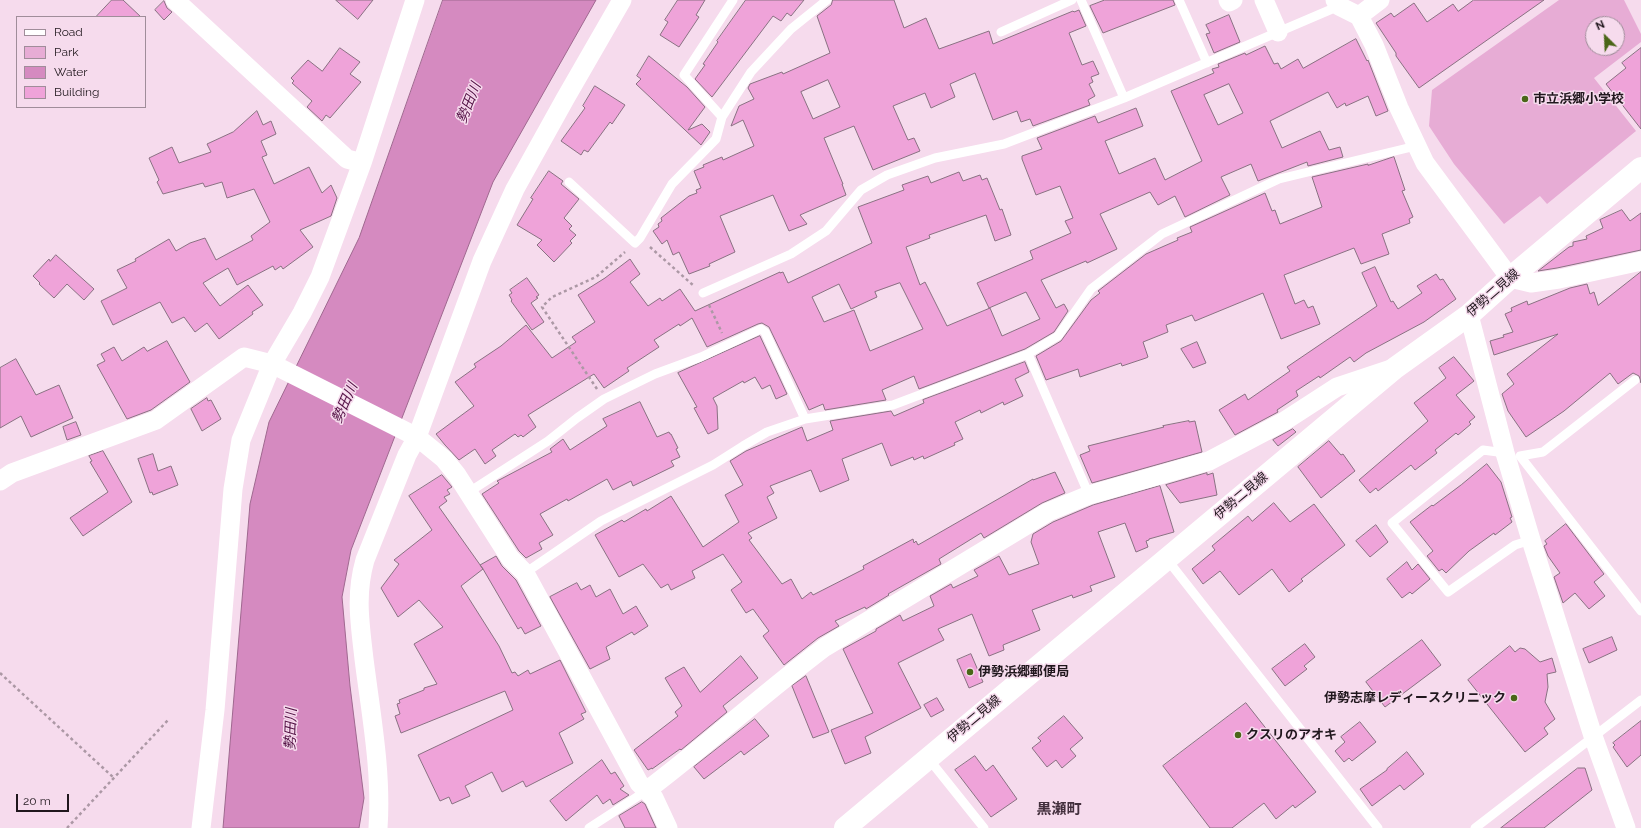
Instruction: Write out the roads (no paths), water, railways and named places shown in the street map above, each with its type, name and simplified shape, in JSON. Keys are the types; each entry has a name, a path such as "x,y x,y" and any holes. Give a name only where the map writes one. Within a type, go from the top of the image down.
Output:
{"main road":[{"name":"伊勢二見線","path":"845,828 1395,368 1469,315 1510,278 1641,168"}],"street":[{"path":"175,0 347,159 362,163"},
{"path":"201,828 215,710 233,490 241,440 274,365 320,277 326,255 337,232 362,163 415,0"},
{"path":"378,828 379,786 360,619 359,592 361,573 372,541 407,455 417,437 482,261 515,189 622,0"},
{"path":"1228,0 1229,2 1233,0"},
{"path":"1264,0 1278,32"},
{"path":"1359,16 1380,0"},
{"path":"1337,3 1359,16 1374,45 1416,146 1438,182 1510,278 1531,283 1559,279 1641,261"},
{"path":"1469,315 1512,454 1531,540 1593,736 1626,828"},
{"path":"0,481 12,473 156,420 244,357 274,365 417,437 444,459 457,475 510,558 525,573 639,783 654,798 668,828"},
{"path":"646,791 687,760 792,672 825,647 1048,512 1089,495 1209,461 1283,422 1337,387 1395,368"}],"lane":[{"path":"722,117 684,75 733,0"},
{"path":"569,182 638,241 672,184 716,139 722,117 751,72 792,29 827,0"},
{"path":"1001,32 1072,0"},
{"path":"1081,0 1124,98"},
{"path":"1179,0 1207,62"},
{"path":"703,293 791,254 826,231 861,190 887,175 936,158 1004,144 1124,98 1278,32 1337,3"},
{"path":"525,573 601,521 713,466 767,432 805,419 893,405 1028,354 1058,336 1091,289 1162,234 1279,179 1416,146"},
{"path":"469,492 548,441 604,399 655,374 701,357 761,329 765,332 805,419"},
{"path":"1028,354 1089,495"},
{"path":"1531,540 1515,545 1448,592 1392,523 1483,450 1512,454 1543,452 1635,380"},
{"path":"1512,454 1641,611"},
{"path":"1166,558 1378,828"},
{"path":"1475,828 1641,700"},
{"path":"928,758 984,828"},
{"path":"589,828 646,791"}],"water":[{"name":"勢田川","path":"443,0 596,0 493,182 351,550 342,597 350,686 364,798 359,828 223,828 250,504 269,422 359,238"}],"place":[{"name":"市立浜郷小学校","path":"1525,99"},
{"name":"伊勢浜郷郵便局","path":"970,672"},
{"name":"伊勢志摩レディースクリニック","path":"1514,698"},
{"name":"クスリのアオキ","path":"1238,735"}],"district":[{"name":"黒瀬町","path":"1059,809"}]}
